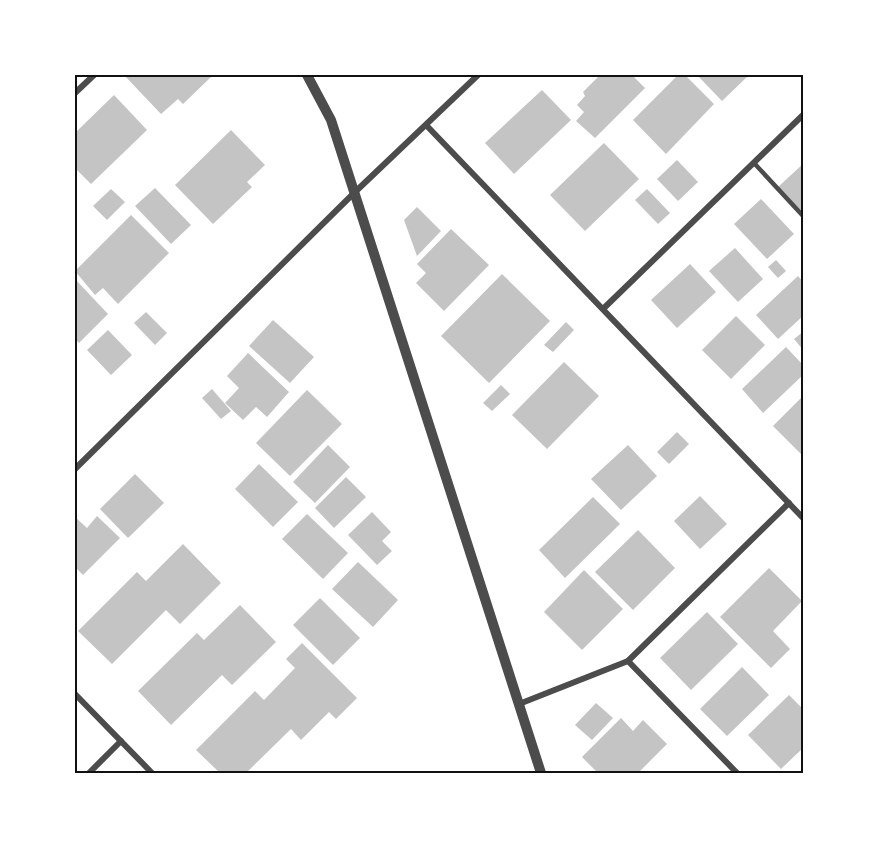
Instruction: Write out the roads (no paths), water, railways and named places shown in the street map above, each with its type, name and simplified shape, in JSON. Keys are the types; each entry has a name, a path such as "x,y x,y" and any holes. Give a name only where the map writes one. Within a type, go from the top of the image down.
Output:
{"street":[{"path":"76,91 94,75"},
{"path":"307,75 331,120 541,773"},
{"path":"75,469 354,193 478,75"},
{"path":"604,309 804,114"},
{"path":"427,126 804,519"},
{"path":"519,704 628,661 789,503"},
{"path":"628,661 737,773"},
{"path":"75,694 152,773"},
{"path":"89,773 122,741"}],"lane":[{"path":"753,162 804,217"}]}
